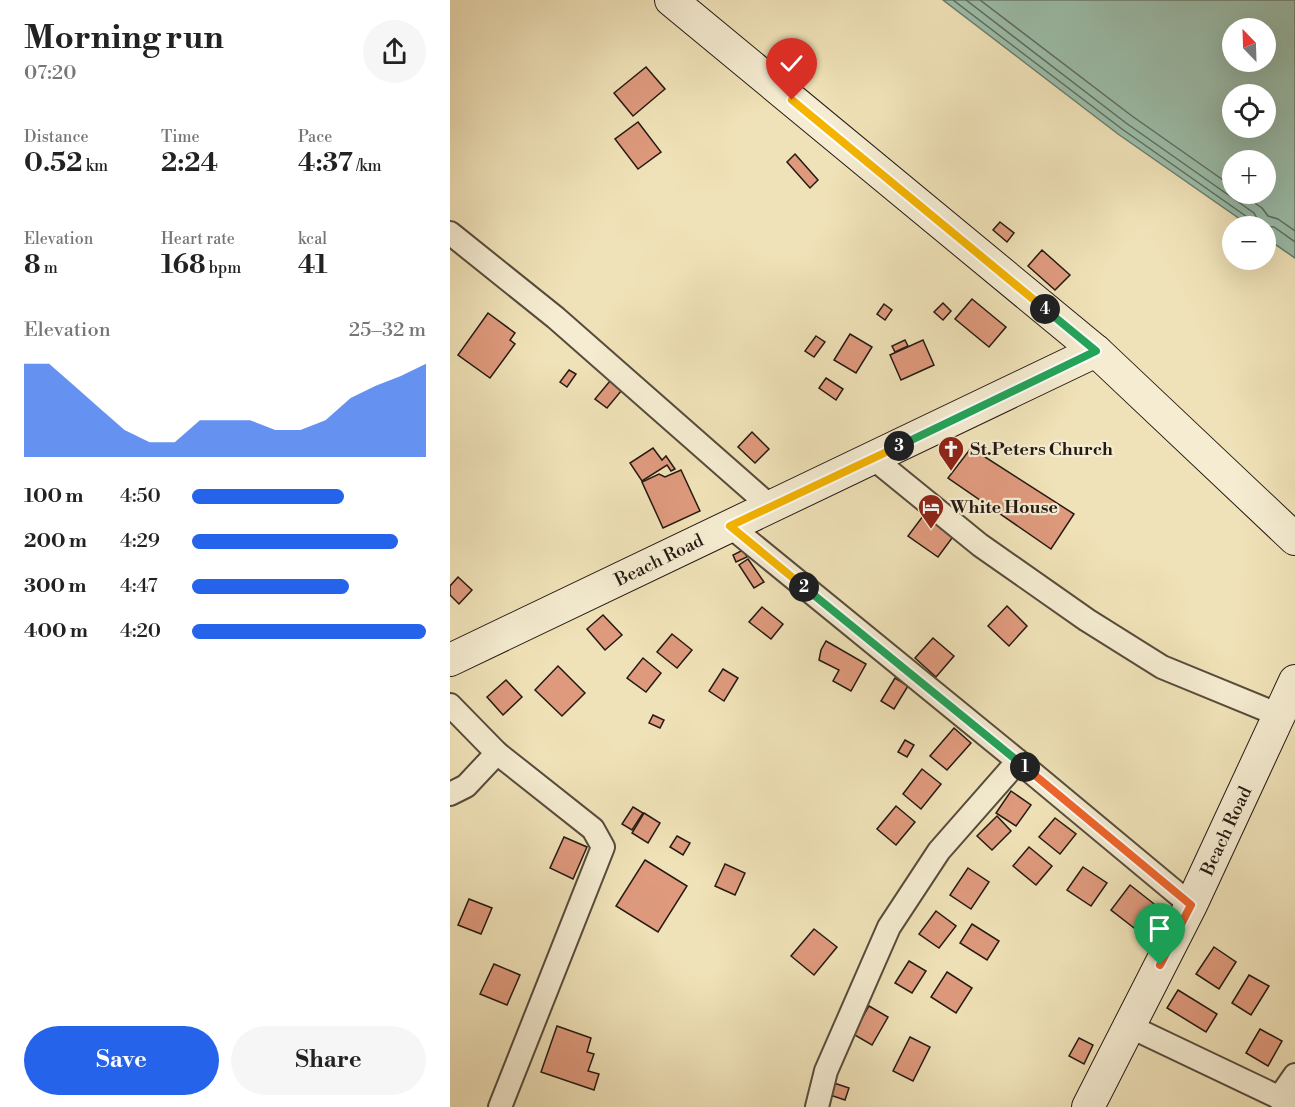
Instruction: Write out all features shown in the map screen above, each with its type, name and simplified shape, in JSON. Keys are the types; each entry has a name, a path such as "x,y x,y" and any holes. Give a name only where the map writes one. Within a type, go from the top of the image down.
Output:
{"street":[{"path":"671,0 1096,351 1295,539"},
{"path":"450,233 556,318 771,507"},
{"name":"Beach Road","path":"450,660 1096,351"},
{"path":"873,458 980,544 1096,626 1162,667 1279,715"},
{"path":"730,526 1191,905"},
{"name":"Beach Road","path":"1088,1107 1191,905 1295,681"},
{"path":"450,705 497,753 593,829 603,847 500,1107"},
{"path":"450,794 466,786 497,753"},
{"path":"817,1107 826,1071 890,927 939,851 1018,761"},
{"path":"1129,1026 1287,1101 1295,1075"}],"water":[{"path":"943,0 1295,0 1295,258 1276,245 1276,216 1236,216 1118,134"}],"building":[{"path":"646,67 665,89 633,116 614,93"},
{"path":"638,122 661,152 638,169 615,139"},
{"path":"795,154 818,180 810,188 787,162"},
{"path":"1000,222 1014,233 1007,242 993,230"},
{"path":"1042,250 1070,275 1055,290 1028,266"},
{"path":"972,299 1006,327 989,347 955,319"},
{"path":"943,303 951,311 943,320 934,312"},
{"path":"884,304 892,310 885,320 877,314"},
{"path":"488,313 515,333 510,340 515,344 490,378 458,355"},
{"path":"850,334 872,347 856,373 834,360"},
{"path":"816,336 825,342 814,357 805,351"},
{"path":"905,340 908,346 895,352 892,346"},
{"path":"923,340 934,365 901,380 890,355"},
{"path":"569,370 576,374 567,387 560,382"},
{"path":"826,378 843,389 836,400 819,388"},
{"path":"610,381 622,390 607,408 595,399"},
{"path":"752,432 769,449 755,463 738,447"},
{"path":"653,448 662,460 666,456 675,469 671,471 667,465 642,481 630,463"},
{"path":"971,448 1074,514 1051,549 948,478"},
{"path":"681,470 700,511 663,528 642,482 659,474 665,477"},
{"path":"929,508 958,530 938,557 908,536"},
{"path":"743,550 747,557 736,562 733,555"},
{"path":"748,559 764,582 754,588 739,565"},
{"path":"458,577 472,590 459,604 450,595 450,586"},
{"path":"1007,606 1027,626 1009,646 988,626"},
{"path":"762,607 783,624 771,639 749,622"},
{"path":"603,615 622,635 605,650 587,629"},
{"path":"672,634 692,650 677,668 657,652"},
{"path":"933,638 954,656 936,677 915,658"},
{"path":"826,641 866,664 851,691 833,681 839,670 819,660"},
{"path":"643,658 661,673 646,692 627,678"},
{"path":"558,666 585,693 562,716 535,690"},
{"path":"723,669 738,678 724,701 709,691"},
{"path":"895,678 908,686 894,709 881,701"},
{"path":"506,680 522,697 503,715 487,697"},
{"path":"653,715 664,720 660,728 649,723"},
{"path":"954,728 971,743 947,770 930,756"},
{"path":"905,740 914,745 907,757 898,752"},
{"path":"922,769 941,784 921,809 903,794"},
{"path":"1011,791 1031,805 1016,826 996,813"},
{"path":"896,806 915,822 896,845 877,829"},
{"path":"633,807 643,813 632,830 622,824"},
{"path":"644,813 660,823 648,843 632,833"},
{"path":"997,816 1011,831 992,850 977,836"},
{"path":"1055,818 1076,834 1060,854 1039,837"},
{"path":"677,836 690,843 683,855 670,847"},
{"path":"564,837 587,847 573,879 550,868"},
{"path":"1029,847 1052,866 1036,885 1013,866"},
{"path":"645,860 687,886 658,932 616,906"},
{"path":"725,864 745,873 735,895 715,886"},
{"path":"1083,867 1107,883 1091,906 1067,890"},
{"path":"968,868 989,882 971,909 950,895"},
{"path":"1130,885 1158,907 1138,931 1111,910"},
{"path":"469,899 492,908 481,934 458,925"},
{"path":"936,911 956,926 939,948 919,934"},
{"path":"972,924 999,941 987,960 960,943"},
{"path":"814,929 837,947 814,975 791,956"},
{"path":"1214,947 1236,962 1219,989 1196,974"},
{"path":"909,961 926,971 912,993 895,983"},
{"path":"494,964 520,975 507,1005 480,994"},
{"path":"947,972 972,988 956,1013 931,997"},
{"path":"1249,975 1269,986 1251,1015 1232,1003"},
{"path":"1178,990 1217,1014 1206,1032 1167,1008"},
{"path":"869,1006 888,1017 872,1045 853,1034"},
{"path":"557,1026 591,1038 587,1052 594,1054 588,1071 599,1074 594,1090 541,1072"},
{"path":"1260,1029 1282,1041 1268,1066 1246,1053"},
{"path":"910,1037 930,1047 913,1081 893,1071"},
{"path":"1079,1038 1093,1045 1084,1064 1069,1056"},
{"path":"834,1083 849,1088 845,1100 830,1095"}],"place":[{"name":"St.Peters Church","path":"951,472"},
{"name":"White House","path":"931,530"}],"route":[{"path":"792,100 1096,351 730,526 1191,905 1160,965"}]}
